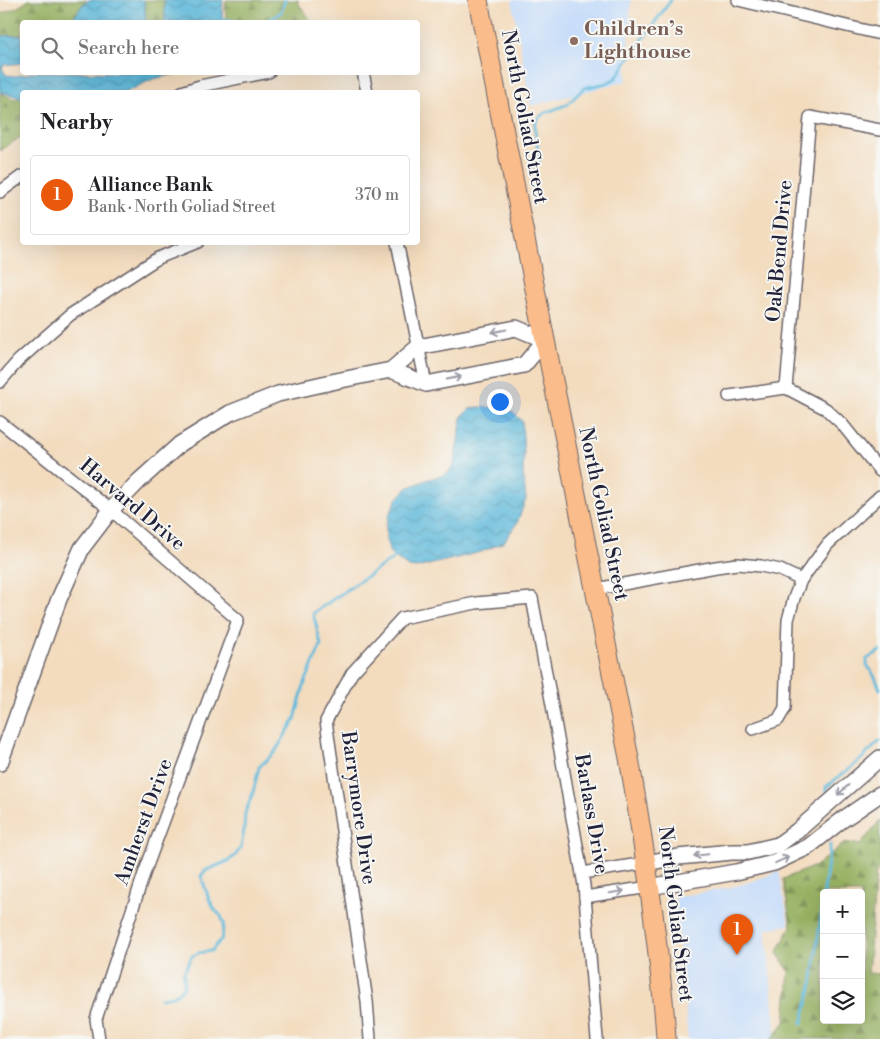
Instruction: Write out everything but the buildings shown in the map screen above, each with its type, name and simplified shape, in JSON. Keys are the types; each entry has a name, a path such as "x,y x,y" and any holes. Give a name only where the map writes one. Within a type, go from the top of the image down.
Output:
{"main road":[{"name":"North Goliad Street","path":"478,0 629,758 640,819 662,980 666,1039"}],"street":[{"path":"738,0 880,34"},
{"path":"188,90 254,75"},
{"path":"364,75 367,90"},
{"name":"Oak Bend Drive","path":"786,388 810,117 880,130"},
{"path":"0,192 20,177"},
{"path":"0,382 18,361 70,316 158,258 190,245"},
{"path":"398,245 426,384"},
{"path":"0,763 59,599 82,548 111,510 139,481 180,444 230,413 278,394 390,370 418,347 516,328 545,340 524,365 426,384 390,370"},
{"path":"729,396 786,388 826,409 842,424 880,471"},
{"name":"Harvard Drive","path":"0,422 111,510 238,620"},
{"path":"753,729 778,720 785,708 788,620 801,580 828,544 880,496"},
{"path":"596,589 737,564 780,570 801,580"},
{"name":"Barlass Drive","path":"532,598 582,873 597,1039"},
{"name":"Barrymore Drive","path":"370,1039 367,1001 326,721 352,673 402,618 476,602 532,598"},
{"name":"Amherst Drive","path":"98,1039 96,1019 144,874 238,620"},
{"path":"582,873 678,857 748,852 778,845 797,831 880,758"},
{"path":"585,897 736,872 774,863 808,847 842,820 880,794"},
{"path":"748,852 752,868"}],"shaded area":[{"name":"Children’s Lighthouse","path":"512,0 631,0 626,81 531,106"},
{"path":"779,871 789,925 766,929 776,1039 688,1039 675,897 728,888"}],"green space":[{"path":"29,0 86,0 77,13 66,20 20,20 20,35 0,39 0,14 18,7"},
{"path":"144,0 165,0 165,20 146,20"},
{"path":"226,0 298,0 298,3 310,20 227,20"},
{"path":"0,93 14,99 20,99 20,137 0,151"},
{"path":"880,820 880,867 876,872 868,973 880,974 880,1039 771,1039 785,1022 789,971 777,953 791,926 783,879 815,866 846,842 860,845"}],"water":[{"path":"89,0 144,0 146,20 71,20 83,4"},
{"path":"164,0 223,0 222,20 165,20"},
{"path":"20,35 20,63 4,65 2,68 6,75 172,75 153,79 130,90 20,90 20,97 0,92 0,36"},
{"path":"479,407 513,412 522,421 523,472 526,499 517,523 504,542 481,552 416,568 408,567 390,553 386,539 386,526 389,515 397,499 407,488 447,474 454,465 462,416 471,408"}],"waterway":[{"path":"269,20 281,12 285,0"},
{"path":"535,167 539,163 535,132 535,124 538,118 545,113 568,104 584,88 607,83 616,78 671,0"},
{"path":"218,18 227,20"},
{"path":"493,412 494,401"},
{"path":"161,998 173,996 184,986 184,972 192,956 211,951 221,940 224,924 221,916 209,899 201,876 205,871 235,856 241,847 245,813 253,793 259,767 275,752 295,719 304,685 321,645 313,613 398,555"},
{"path":"880,651 867,659 867,665 880,689"},
{"path":"826,791 826,787 859,761 880,741"},
{"path":"802,1023 812,985 830,845"}],"place":[{"name":"Children’s Lighthouse","path":"574,41"},
{"name":"Alliance Bank","path":"737,955"}]}
